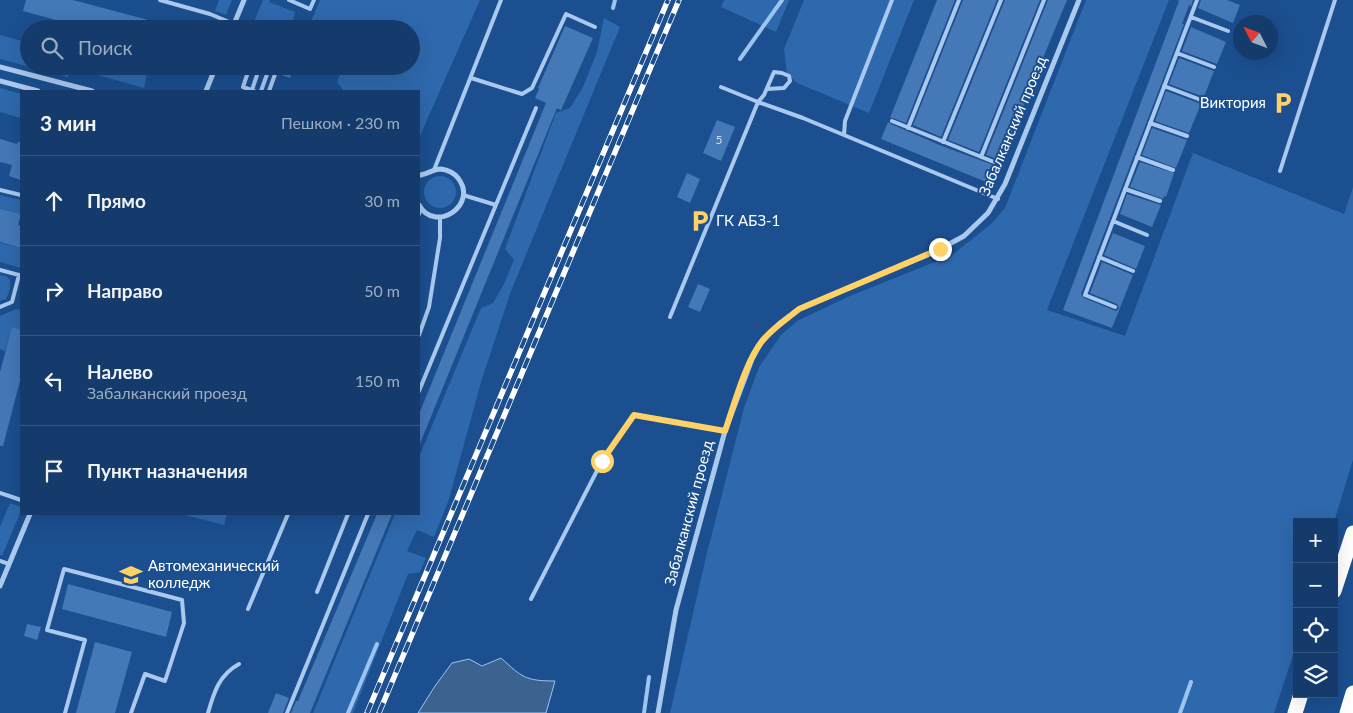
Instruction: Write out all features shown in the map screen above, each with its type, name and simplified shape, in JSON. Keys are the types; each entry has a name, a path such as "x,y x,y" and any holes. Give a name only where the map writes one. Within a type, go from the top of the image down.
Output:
{"highway":[{"path":"1338,579 1353,532"},
{"path":"1347,713 1353,693"},
{"path":"1295,713 1300,698"}],"street":[{"path":"236,20 244,0"},
{"name":"Забалканский проезд","path":"658,713 676,610 725,431 752,359 762,341 779,324 799,309 940,249 964,236 988,213 998,199 1079,0"},
{"path":"0,67 20,73"},
{"path":"28,75 76,89"},
{"path":"206,90 212,75"},
{"path":"0,81 34,90"},
{"path":"420,175 441,169 455,175 460,181 464,195 458,208 447,216 440,218 420,210"},
{"path":"0,586 30,515"}],"lane":[{"path":"160,0 210,14 222,20"},
{"path":"289,0 310,9 314,0"},
{"path":"434,170 472,78 501,0"},
{"path":"844,135 845,121 892,0"},
{"path":"908,128 959,0"},
{"path":"944,142 1001,0"},
{"path":"981,157 1044,0"},
{"path":"1115,307 1085,295 1198,0"},
{"path":"1280,171 1335,0"},
{"path":"472,78 522,94 532,88 566,14 595,26"},
{"path":"1191,17 1228,31"},
{"path":"1177,53 1214,67"},
{"path":"670,317 758,102 767,90 774,72 789,76 790,81 784,88 767,90"},
{"path":"247,75 243,87 250,90"},
{"path":"253,90 257,75"},
{"path":"261,90 267,75"},
{"path":"269,90 275,75"},
{"path":"1164,86 1201,100"},
{"path":"721,87 803,118 998,199"},
{"path":"420,389 536,108"},
{"path":"892,121 994,162"},
{"path":"1150,123 1187,136"},
{"path":"1137,157 1173,170"},
{"path":"1125,188 1160,201"},
{"path":"0,190 20,195"},
{"path":"464,195 496,205"},
{"path":"420,333 430,308 440,238 440,218"},
{"path":"1113,221 1146,235"},
{"path":"1099,257 1133,271"},
{"path":"0,270 19,275 12,302 0,307"},
{"path":"530,599 602,461 634,415 725,431"},
{"path":"0,493 20,500"},
{"path":"248,609 288,515"},
{"path":"317,592 348,515"},
{"path":"287,713 368,515"},
{"path":"0,562 9,564"},
{"path":"65,713 85,640 47,630 64,569 182,600 184,623 165,681 145,674 131,713"},
{"path":"208,713 213,693 220,680 230,669 239,664"}],"shaded area":[{"path":"219,0 232,0 226,15 215,11"},
{"path":"263,0 270,0 269,2 295,12 293,20 255,20"},
{"path":"320,0 480,0 420,136 420,90 343,90 337,82 340,75 420,75 420,20 312,20"},
{"path":"724,0 789,0 776,32 721,7"},
{"path":"804,0 914,0 869,113 797,83 787,73 784,49"},
{"path":"1086,0 1169,0 1047,310 1125,336 1193,153 1344,214 1353,187 1353,460 1335,518 1293,518 1293,655 1274,713 670,713 706,557 744,408 759,367 781,335 797,321 850,296 952,255 991,224 1005,208"},
{"path":"604,18 620,27 511,291 481,382 449,499 434,537 417,530 407,551 426,558 420,572 408,574 353,713 313,713 395,515 420,515 420,455 481,308 493,303 503,286 514,260 505,249 556,113 570,108 583,87 597,52"},
{"path":"0,35 20,41 20,64 0,59"},
{"path":"98,75 147,75 144,88"},
{"path":"0,88 20,94 20,118 0,112"},
{"path":"440,176 452,180 456,192 452,204 440,208 428,204 424,192 428,180"},
{"path":"0,195 20,200 20,214 0,209"},
{"path":"0,243 20,248 20,268 0,262"},
{"path":"0,275 6,276 10,280 10,289 6,299 0,301"},
{"path":"16,309 20,310 20,330 12,328 5,351 0,349 0,316"},
{"path":"10,503 20,507 20,513 2,556 0,555 0,527"},
{"path":"185,515 227,515 224,525"},
{"path":"501,658 525,677 555,681 546,713 418,713 452,663 469,659 482,666"}],"building":[{"path":"26,0 73,0 148,20 56,20 23,11"},
{"path":"937,0 955,0 906,123 890,118"},
{"path":"963,0 997,0 941,137 913,125"},
{"path":"1005,0 1040,0 979,152 948,140"},
{"path":"1048,0 1067,0 991,184 881,139 888,122 942,146 997,165 997,159 986,155"},
{"path":"1178,0 1193,0 1191,6 1189,5 1182,24 1184,24 1081,294 1084,298 1116,311 1119,308 1117,304 1090,293 1102,262 1133,275 1112,328 1063,310"},
{"path":"1201,0 1227,0 1240,5 1236,15 1233,15 1233,23 1198,8"},
{"path":"565,26 593,38 561,110 557,108 420,444 420,412 546,103 535,98"},
{"path":"1191,27 1226,42 1217,64 1182,51"},
{"path":"1179,58 1214,71 1204,97 1169,84"},
{"path":"1166,91 1201,104 1189,133 1155,121"},
{"path":"717,120 735,127 721,161 703,153"},
{"path":"1152,128 1187,140 1176,168 1142,155"},
{"path":"0,139 17,144 20,142 20,180 9,176 12,165 0,162"},
{"path":"1140,162 1174,173 1166,197 1164,196 1163,199 1130,187"},
{"path":"687,173 700,179 690,203 677,197"},
{"path":"1127,194 1161,205 1152,227 1120,214"},
{"path":"0,209 20,214 18,225 20,226 20,248 0,242"},
{"path":"1113,233 1145,246 1136,269 1104,255"},
{"path":"698,284 710,289 700,312 688,307"},
{"path":"12,327 20,330 20,381 3,446 0,446 0,372"},
{"path":"377,515 392,515 310,713 291,713 296,701 298,701"},
{"path":"68,584 172,612 166,637 62,609"},
{"path":"27,624 41,627 37,640 24,636"},
{"path":"95,642 132,652 115,713 76,713"},
{"path":"276,693 289,698 283,713 268,713"}],"waterway":[{"path":"613,8 615,0"},
{"path":"740,59 782,0"},
{"path":"348,713 377,644"},
{"path":"644,713 649,677"},
{"path":"1180,713 1191,682"}],"railway":[{"path":"367,713 668,0"},
{"path":"379,713 679,0"}],"place":[{"name":"Виктория","path":"1283,103"},
{"name":"ГК АБЗ-1","path":"700,221"},
{"name":"Автомеханический колледж","path":"131,575"}],"route":[{"path":"602,461 634,415 725,431 752,359 762,341 779,324 799,309 940,249"}]}
